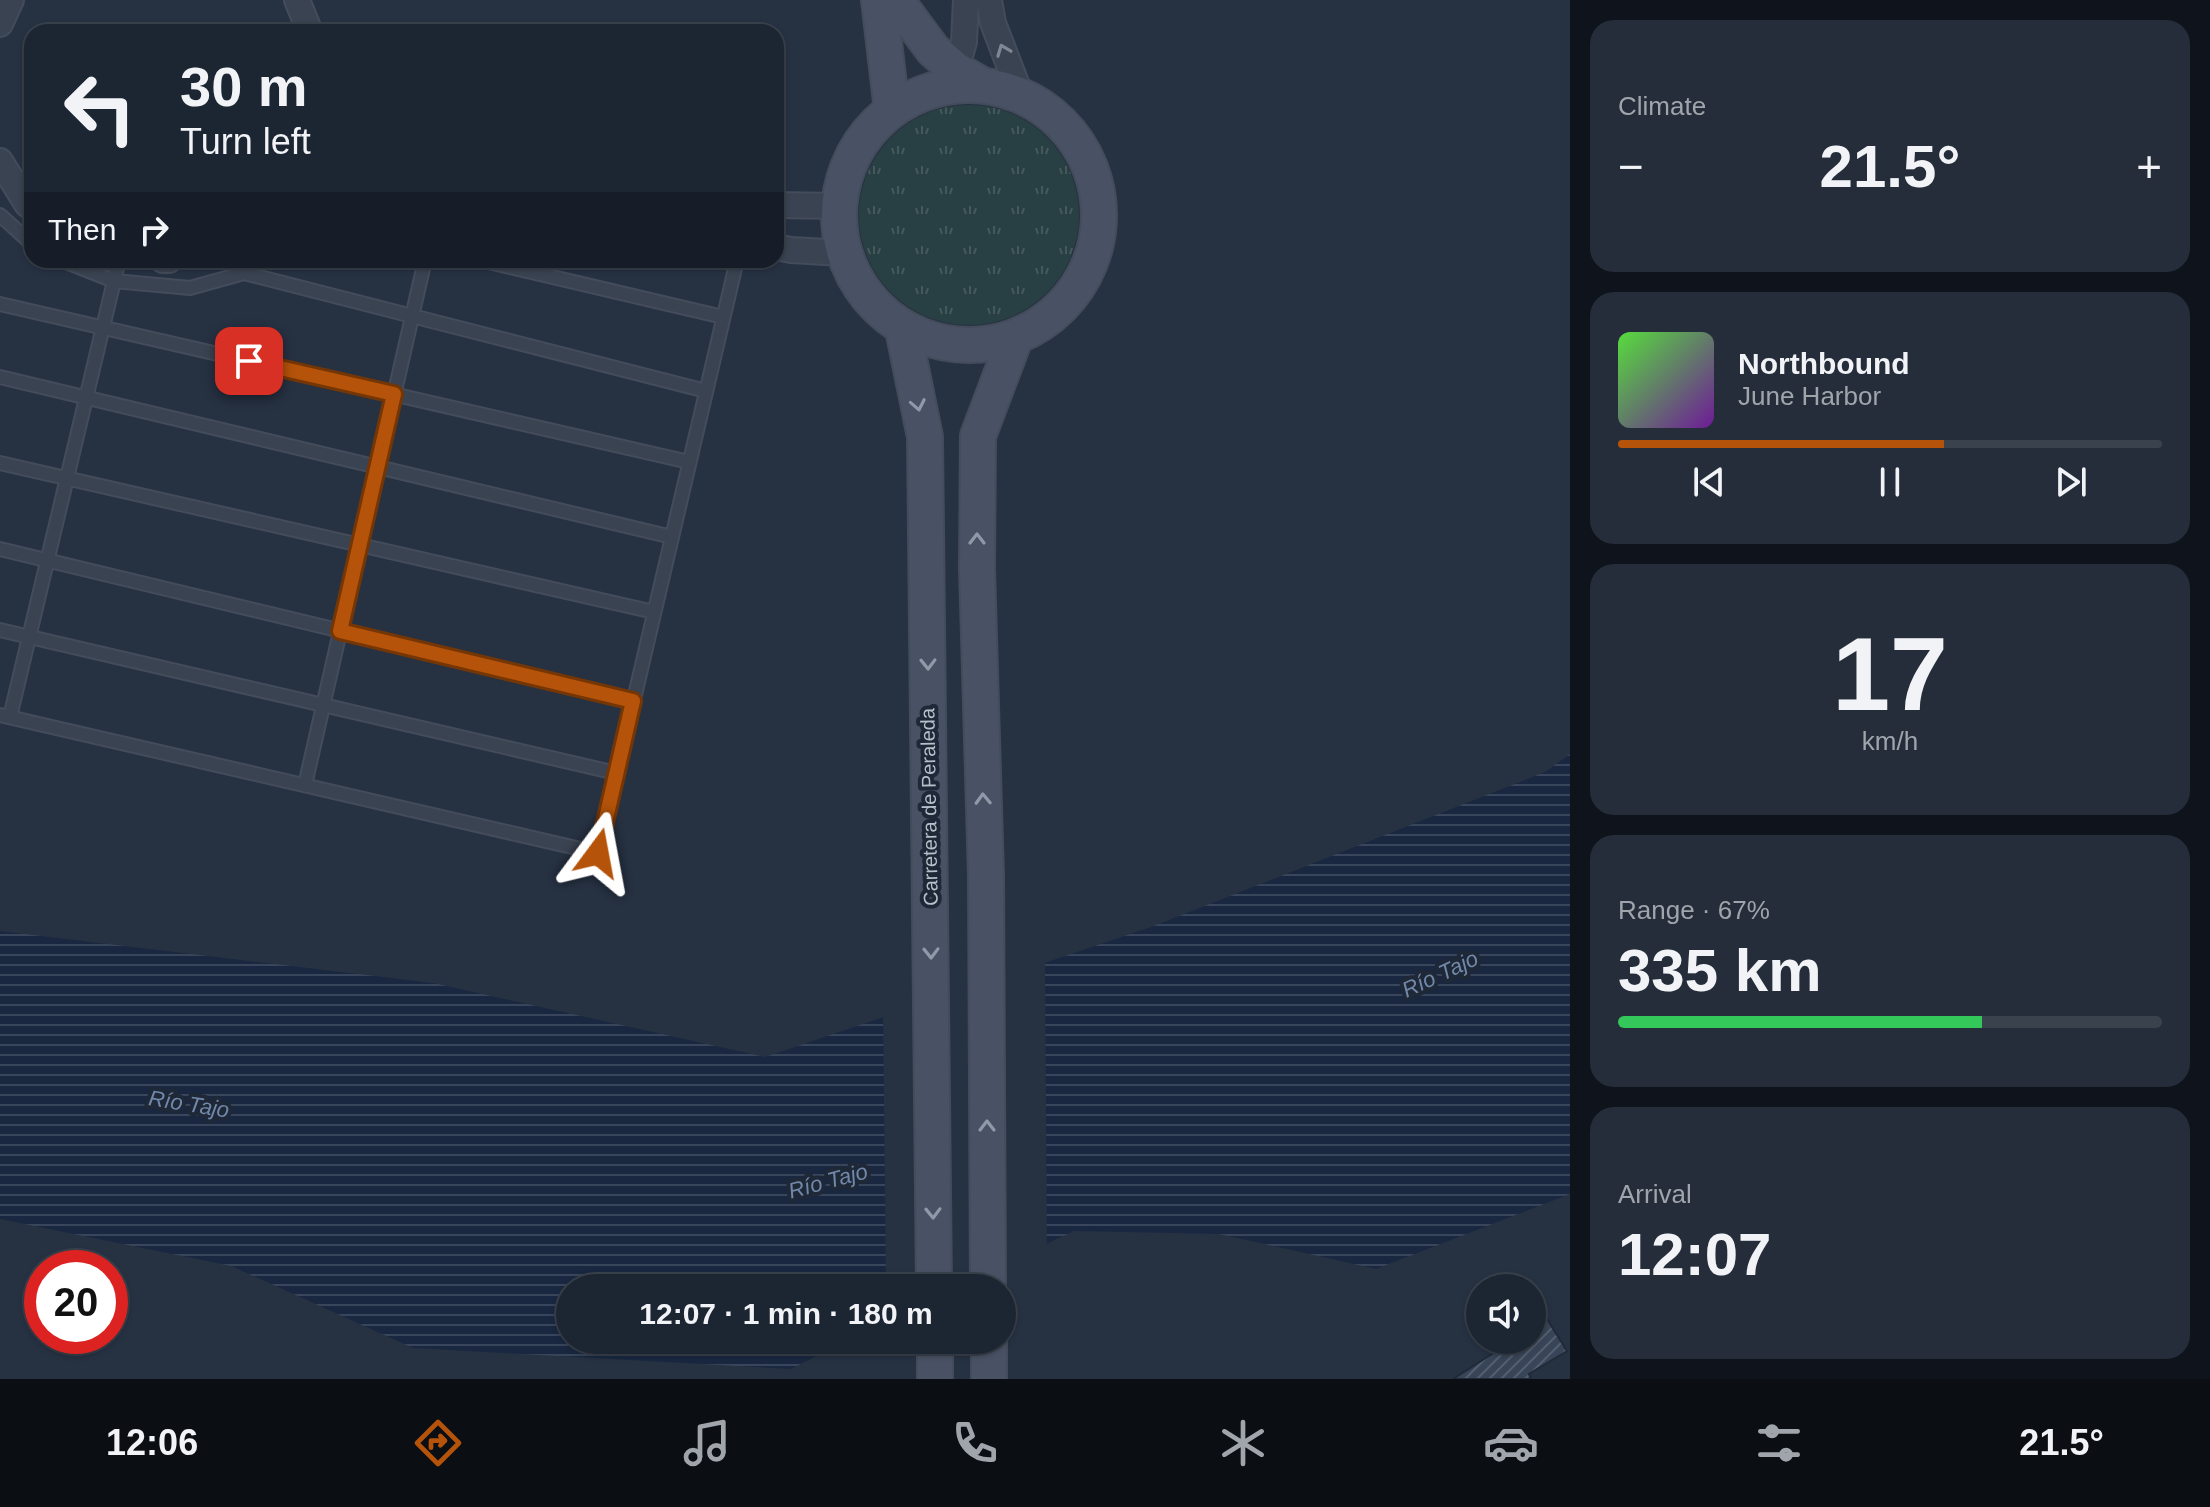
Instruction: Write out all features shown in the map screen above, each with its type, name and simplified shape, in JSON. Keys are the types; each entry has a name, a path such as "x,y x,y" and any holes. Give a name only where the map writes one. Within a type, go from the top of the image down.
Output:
{"main road":[{"path":"879,0 892,110"},
{"path":"896,0 933,50 963,80 1021,96 1050,113 1074,138 1090,169 1099,202 1098,236 1088,269 1070,298 1045,322 1015,338 977,346 939,343 903,329 880,311 862,290 843,253 839,230 839,206 846,169 865,136 892,110 910,98 963,80"},
{"name":"Carretera de Peraleda","path":"903,329 925,437 934,1274"},
{"path":"988,1274 986,876 977,568 978,436 1015,338"},
{"path":"935,1354 935,1379"},
{"path":"989,1354 989,1379"}],"street":[{"path":"0,24 11,0"},
{"path":"298,0 307,24"},
{"path":"963,80 966,0"},
{"path":"989,0 993,23 1021,96"},
{"path":"0,161 24,199"},
{"path":"784,205 839,206"},
{"path":"784,249 843,253"}],"lane":[{"path":"3,220 24,237"},
{"path":"81,268 114,281 190,288 244,273 251,268"},
{"path":"117,268 29,637 5,716 598,853 735,268"},
{"path":"305,785 423,268"},
{"path":"514,268 723,317"},
{"path":"244,273 706,391"},
{"path":"0,304 689,462"},
{"path":"0,377 672,537"},
{"path":"0,463 654,612"},
{"path":"0,549 633,701"},
{"path":"0,630 616,773"}],"green space":[{"path":"969,105 1011,113 1047,137 1071,173 1079,215 1071,257 1047,293 1011,317 969,325 927,317 891,293 867,257 859,215 867,173 891,137 927,113"}],"water":[{"name":"Río Tajo","path":"1570,754 1570,1194 1376,1269 1219,1234 1074,1231 982,1274 556,1274 556,1354 820,1354 791,1369 413,1348 231,1266 0,1219 0,931 433,983 765,1057 1151,927 1545,772"}],"pier":[{"path":"1045,958 1047,1248 992,1274 886,1274 883,1013"}],"building":[{"path":"1546,1320 1567,1351 1529,1374 1531,1379 1453,1379 1492,1354 1546,1354"}],"route":[{"path":"249,361 394,394 340,631 633,701 598,853"}]}
